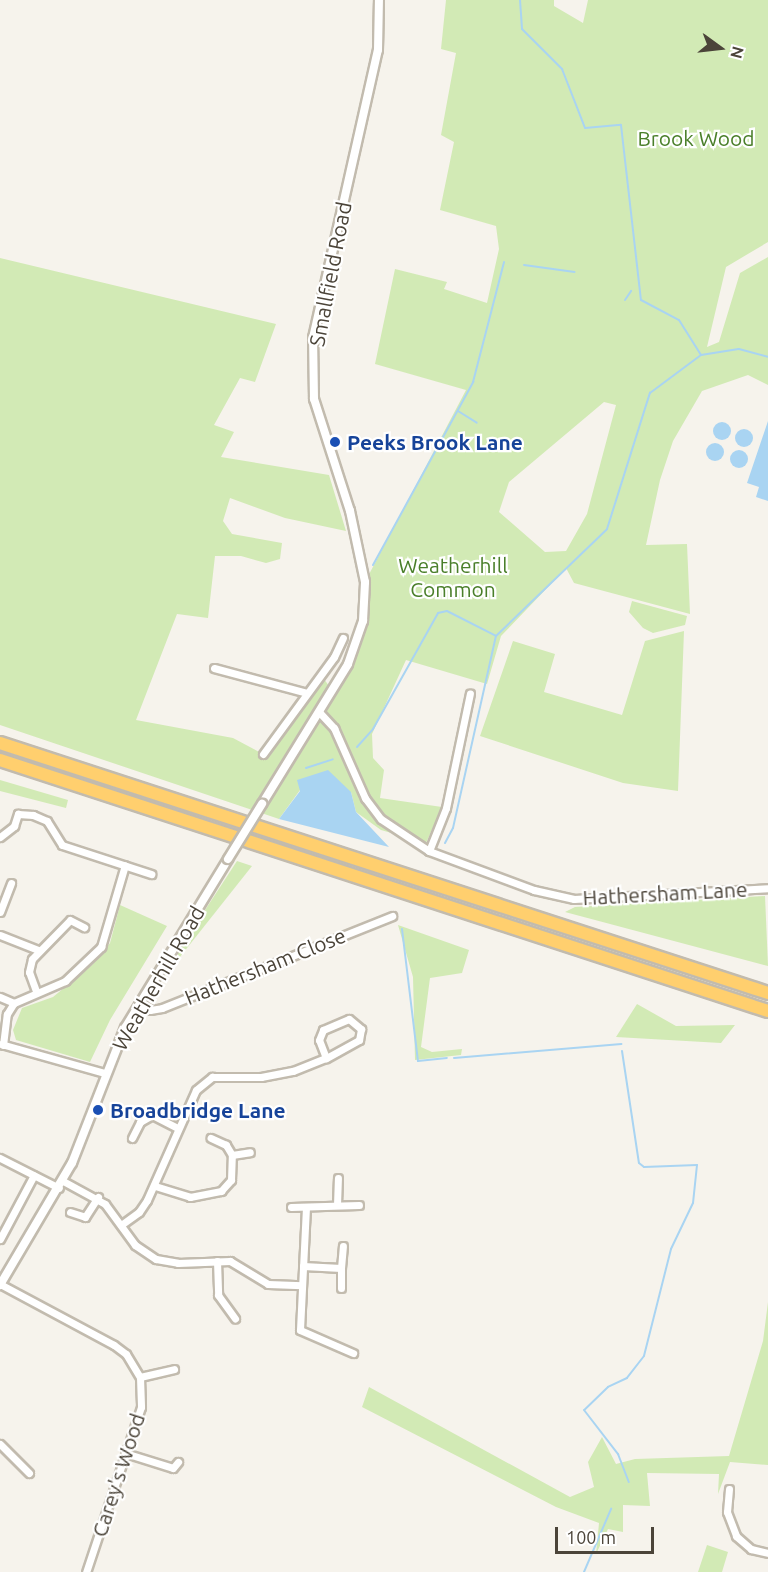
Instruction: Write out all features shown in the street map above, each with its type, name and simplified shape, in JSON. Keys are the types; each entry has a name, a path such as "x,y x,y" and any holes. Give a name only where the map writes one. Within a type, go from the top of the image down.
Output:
{"highway":[{"path":"0,743 768,993"},
{"path":"0,760 768,1011"}],"street":[{"name":"Smallfield Road","path":"320,713 348,664 363,621 365,582 350,511 314,399 313,338 378,50 379,0"},
{"path":"263,754 334,657 343,638"},
{"path":"334,657 348,664"},
{"path":"214,668 307,693"},
{"path":"429,851 446,808 470,693"},
{"name":"Weatherhill Road","path":"0,1285 61,1185 105,1073 139,1004 320,713"},
{"name":"Hathersham Lane","path":"320,713 334,728 365,798 381,819 429,851 534,890 574,899 768,888"},
{"path":"0,837 14,826 18,814 27,814 47,821 62,845 151,874"},
{"path":"105,1073 2,1044 7,1014 14,1003 36,991 65,981 101,947 125,865"},
{"path":"0,912 11,883"},
{"name":"Hathersham Close","path":"139,1004 156,1010 392,916"},
{"path":"36,991 29,972 38,950 70,920 84,927"},
{"path":"0,935 38,950"},
{"path":"0,997 14,1003"},
{"path":"121,1225 139,1212 155,1186 196,1090 212,1077 261,1077 293,1071 326,1058 359,1040 359,1024 344,1019 323,1030 319,1040 326,1058"},
{"path":"132,1138 140,1122 152,1115 178,1128"},
{"path":"155,1186 190,1197 221,1191 231,1180 232,1155 226,1145 211,1137"},
{"path":"232,1155 250,1152"},
{"path":"0,1158 34,1175 98,1197 135,1245 156,1259 178,1263 230,1261 268,1284 302,1285"},
{"path":"0,1239 34,1175"},
{"path":"337,1205 338,1178"},
{"path":"70,1212 85,1217 98,1197"},
{"path":"291,1208 359,1205"},
{"path":"306,1207 300,1330 353,1353"},
{"path":"341,1288 343,1246"},
{"path":"217,1261 218,1295 235,1318"},
{"path":"303,1266 341,1268"},
{"path":"0,1285 114,1345 126,1354 140,1377 174,1370"},
{"name":"Carey's Wood","path":"86,1572 141,1407 140,1377"},
{"path":"0,1444 29,1473"},
{"path":"125,1453 173,1468 178,1462"},
{"path":"729,1489 727,1512 736,1536 751,1549 768,1553"}],"green space":[{"path":"446,0 554,0 554,6 583,23 588,0 768,0 768,242 726,267 707,347 719,342 740,273 768,257 768,385 748,375 702,391 673,441 660,480 646,545 687,544 690,614 574,583 566,568 501,636 487,684 406,660 372,734 373,758 384,770 380,798 442,807 426,843 381,830 356,812 351,792 300,790 279,819 0,725 0,258 276,324 255,382 240,378 214,425 234,432 221,457 329,475 346,531 285,518 230,498 223,521 232,534 282,543 280,559 266,563 241,556 215,556 208,618 177,614 136,720 233,738 263,754 321,675 332,690 356,647 365,582 466,390 375,364 395,269 447,282 444,289 487,303 499,249 496,226 440,210 454,142 441,135 456,53 441,49","holes":["604,402 616,405 587,514 566,551 545,552 499,512 509,482"]},
{"path":"632,601 687,616 685,625 653,633 643,628 629,612"},
{"path":"684,631 678,791 623,783 480,736 513,641 555,654 544,692 622,715 645,641"},
{"path":"0,780 68,800 66,808 0,791"},
{"path":"237,861 252,866 149,996"},
{"path":"765,896 768,966 565,912 575,907"},
{"path":"120,905 167,926 110,1020 90,1062 16,1040 13,1030 22,1008 53,997 93,964 110,943"},
{"path":"398,925 469,950 462,973 430,978 421,1047 432,1052 462,1049 461,1055 415,1060 413,977"},
{"path":"637,1004 676,1026 735,1025 721,1043 616,1037"},
{"path":"768,1302 768,1465 730,1462 718,1494 719,1474 647,1473 650,1506 623,1505 623,1532 608,1529 596,1554 599,1523 556,1507 362,1407 369,1387 570,1497 594,1487 588,1462 602,1437 616,1464 635,1459 729,1456 763,1341"},
{"path":"707,1545 728,1552 722,1572 698,1572"}],"water":[{"path":"768,421 768,501 756,497 759,487 747,483"},
{"path":"718,422 726,422 731,427 729,438 718,440 713,435 713,427"},
{"path":"740,429 748,429 753,434 751,445 740,447 735,442 735,434"},
{"path":"711,443 719,443 724,448 722,459 711,461 706,456 706,448"},
{"path":"735,450 743,450 748,455 746,466 735,468 730,463 730,455"},
{"path":"328,770 351,792 356,812 389,847 279,819 300,791 297,780"}],"waterway":[{"path":"520,0 522,29 562,69 585,128 621,125 641,300 679,320 701,355"},
{"path":"373,565 473,382 504,262"},
{"path":"524,265 575,272"},
{"path":"625,300 631,291"},
{"path":"445,843 453,828 496,636 607,529 650,393 701,355 739,349 768,357"},
{"path":"458,411 477,423"},
{"path":"357,747 373,729 438,613 447,611 496,636"},
{"path":"306,768 333,759"},
{"path":"402,929 418,1061 447,1058"},
{"path":"454,1058 621,1044"},
{"path":"622,1051 639,1163 644,1167 697,1165 693,1203 671,1249 644,1356 627,1378 608,1387 584,1410 618,1454 629,1482"},
{"path":"584,1572 611,1509"}],"place":[{"name":"Peeks Brook Lane","path":"335,442"},
{"name":"Broadbridge Lane","path":"98,1110"}],"park label":[{"name":"Brook Wood","path":"696,138"},
{"name":"Weatherhill Common","path":"453,577"}]}
